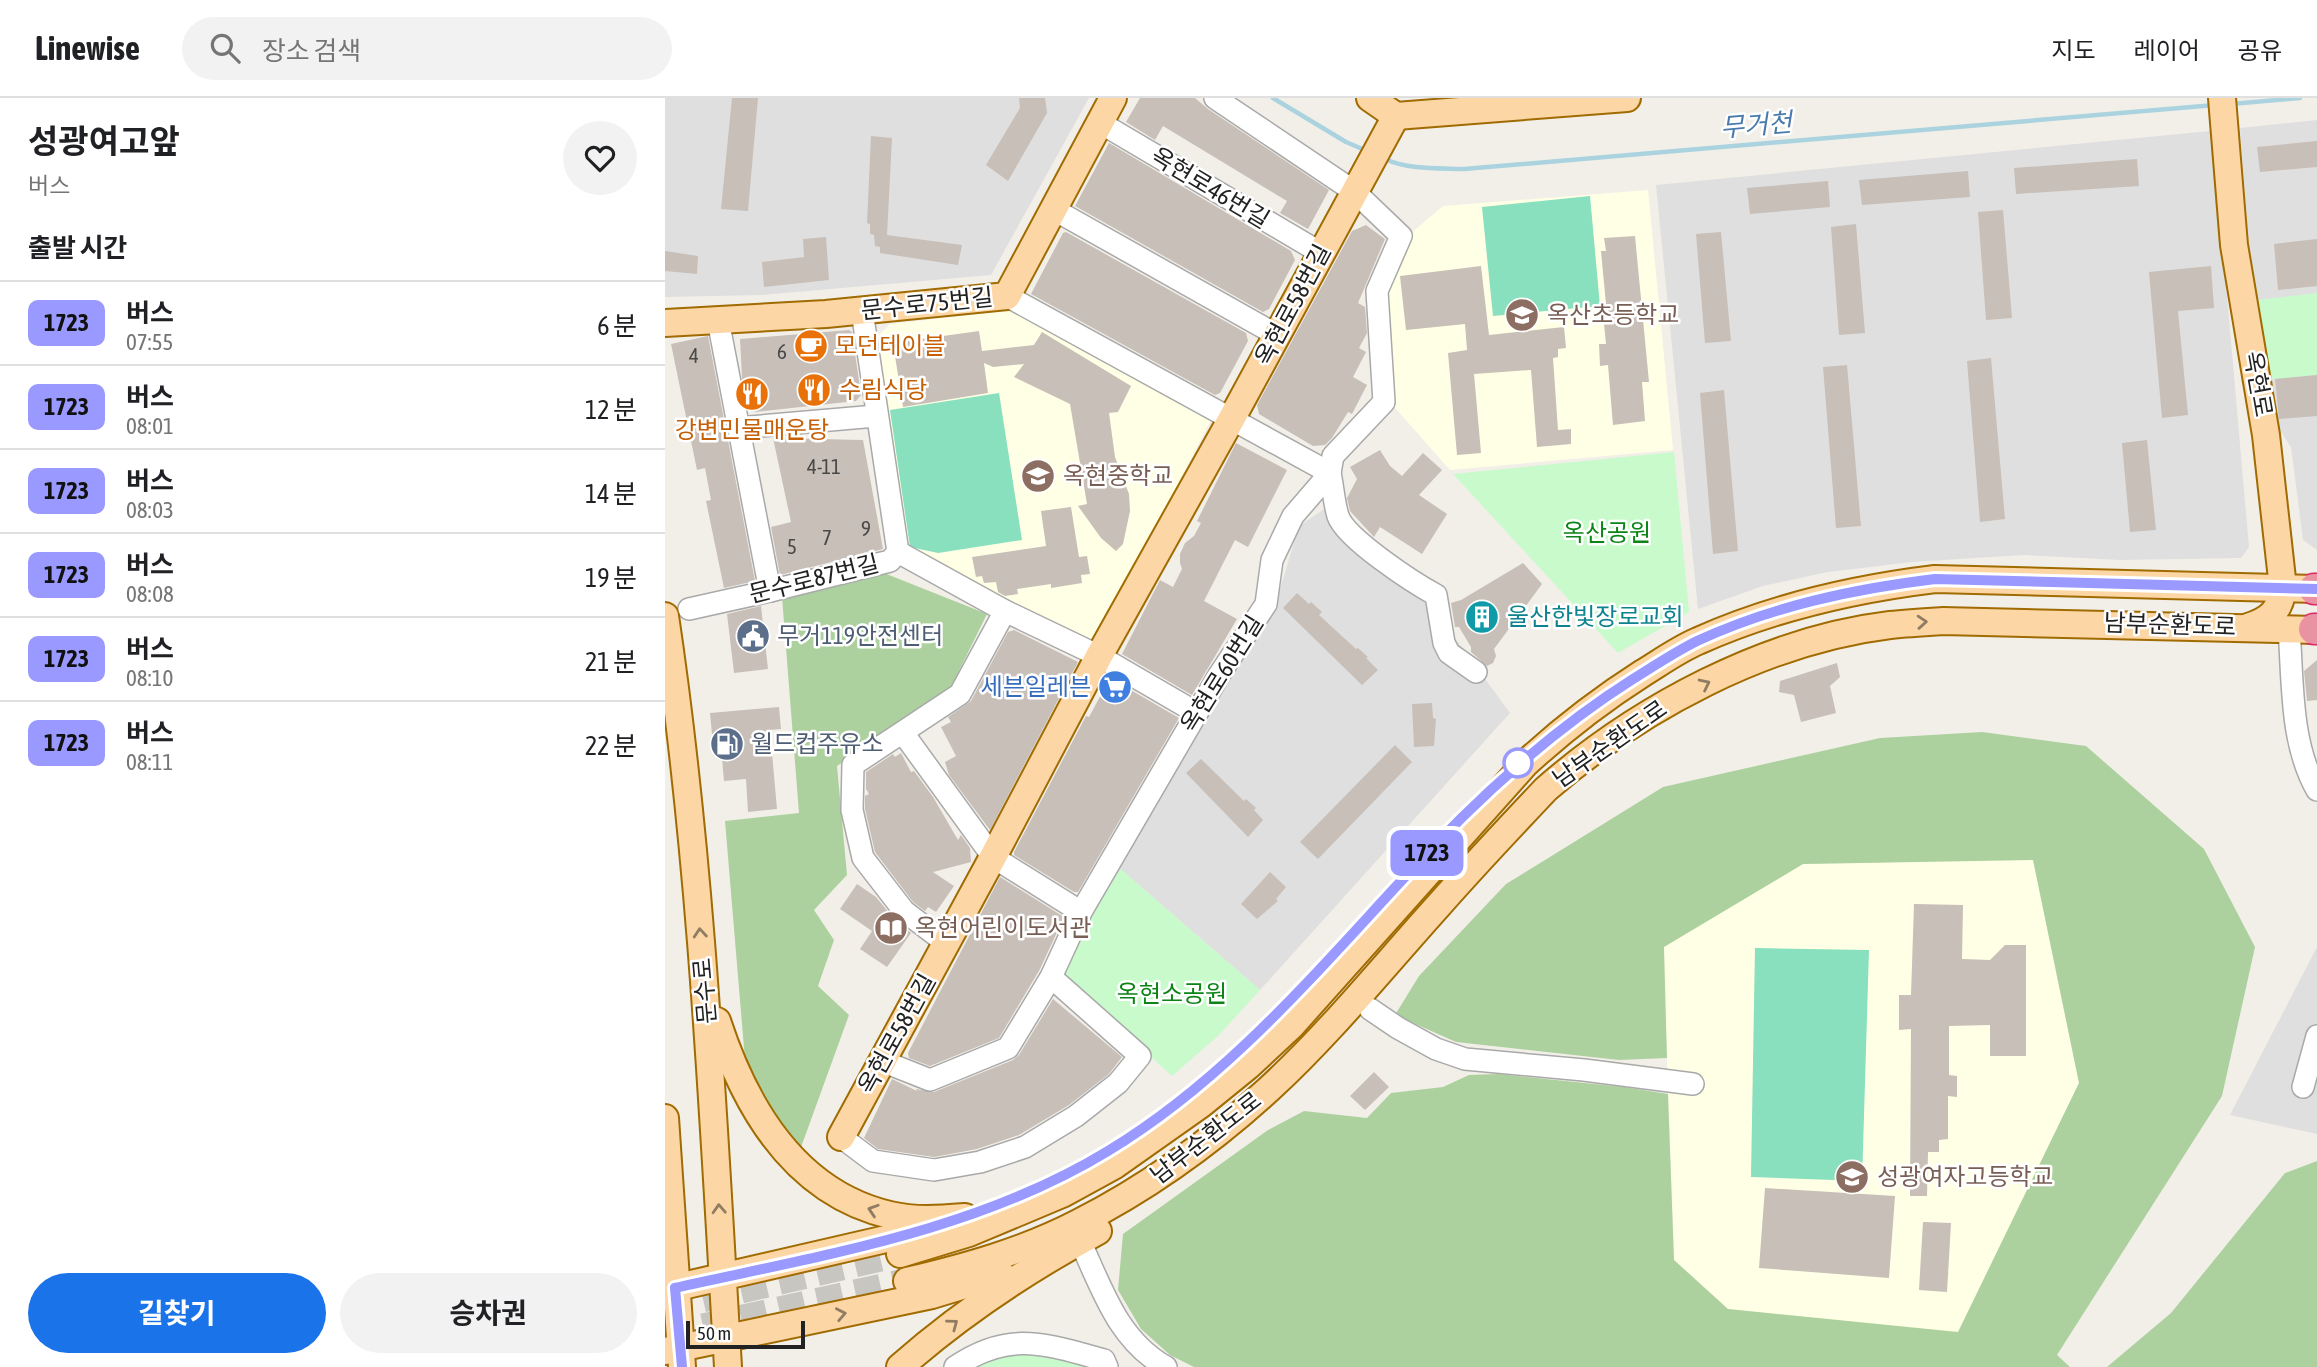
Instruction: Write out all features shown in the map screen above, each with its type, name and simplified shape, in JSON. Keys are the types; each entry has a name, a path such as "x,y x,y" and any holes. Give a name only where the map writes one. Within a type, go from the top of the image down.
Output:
{"main road":[{"path":"1007,296 1112,98"},
{"path":"1370,98 1390,126 1500,102 1627,98"},
{"name":"옥현로","path":"2223,111 2234,244 2266,435 2283,588"},
{"name":"옥현로58번길","path":"841,1137 1099,656 1390,126"},
{"name":"문수로75번길","path":"665,323 862,311 1007,296"},
{"name":"남부순환도로","path":"900,1254 969,1233 1062,1194 1115,1165 1200,1105 1291,1026 1525,764 1564,727 1604,698 1696,642 1819,598 1878,586 1935,579 2316,589"},
{"path":"2248,627 2271,617 2279,607 2283,588"},
{"name":"문수로","path":"677,612 689,804 711,1052 728,1367"},
{"name":"남부순환도로","path":"907,1281 976,1264 1076,1225 1131,1195 1218,1132 1269,1089 1313,1046 1546,789 1583,756 1623,729 1711,680 1779,652 1888,625 1943,621 2309,629"},
{"path":"670,1289 919,1232 1012,1200 1057,1180 1108,1151 1201,1084 1237,1053 1282,1010 1487,790 1564,727"},
{"path":"899,1367 926,1343 1004,1288 1080,1241 1136,1211 1230,1145 1278,1105 1370,1009 1514,832 1583,756"},
{"path":"704,974 721,1033 744,1088 774,1139 807,1174 848,1200 891,1215 914,1219 965,1217"},
{"path":"665,1118 670,1289 675,1355 726,1337 932,1295 983,1281 1080,1241"}],"street":[{"path":"1215,98 1355,192"},
{"name":"옥현로46번길","path":"1099,122 1321,253"},
{"name":"옥현로60번길","path":"882,1061 930,1080 1009,1048 1051,977 1081,912 1219,675 1266,604 1272,560 1293,516 1330,473 1333,456 1384,402 1377,291 1401,236 1355,192"},
{"path":"1053,209 1277,335"},
{"name":"문수로75번길","path":"1007,296 1232,418"},
{"path":"862,311 898,552"},
{"path":"718,320 770,591"},
{"path":"738,428 876,416"},
{"path":"1232,418 1330,473 1339,519 1352,535 1436,595 1444,643 1449,653 1476,671"},
{"name":"문수로87번길","path":"677,612 890,561 898,552 1005,611 1099,656"},
{"path":"946,943 904,911 863,858 852,810 853,765 960,694 1005,611"},
{"path":"2309,629 2298,732 2305,769 2317,790"},
{"path":"1099,656 1197,713"},
{"path":"903,733 993,857 1081,912"},
{"path":"841,1137 873,1161 934,1170 979,1162 1025,1147 1076,1116 1118,1083 1140,1056 1051,977"},
{"path":"1370,1009 1436,1049 1465,1059 1693,1084"},
{"path":"2303,1087 2317,1036"},
{"path":"1080,1241 1110,1306 1130,1339 1166,1367"},
{"path":"955,1367 993,1346 1025,1343 1051,1345 1105,1363 1130,1339"}],"shaded area":[{"path":"665,98 1089,98 991,275 761,295 665,297"},
{"path":"2317,120 2317,550 2303,540 2291,447 2273,420 2251,278 2240,128"},
{"path":"2210,131 2249,547 2241,558 2119,560 2024,555 1912,562 1828,572 1763,586 1698,609 1656,185"},
{"name":"옥산초등학교","path":"1648,190 1673,450 1450,470 1389,401 1383,292 1404,239 1443,206"},
{"name":"옥현중학교","path":"1015,310 1214,414 1136,565 1095,637 1086,643 909,549 904,537 875,339 890,324"},
{"path":"1326,508 1426,598 1510,713 1260,990 1117,866 1245,649 1272,616 1299,526"},
{"name":"성광여자고등학교","path":"2033,859 2079,1083 1958,1333 1728,1309 1674,1260 1663,947 1803,864"},
{"path":"2317,947 2317,1134 2230,1115"}],"green space":[{"path":"1590,196 1600,306 1493,316 1482,207"},
{"path":"2317,293 2317,375 2263,380 2257,300"},
{"path":"999,393 1022,540 938,553 910,547 890,410"},
{"name":"옥산공원","path":"1674,452 1689,612 1618,653 1453,474"},
{"path":"884,573 987,614 948,693 837,766 847,875 814,910 834,940 818,986 849,1015 800,1150 769,1107 745,1060 725,821 799,813 782,597"},
{"path":"1982,732 2086,746 2204,849 2255,947 2222,1096 2057,1355 2070,1367 1194,1367 1170,1355 1141,1329 1118,1290 1123,1234 1268,1130 1304,1111 1367,1118 1391,1093 1443,1087 1469,1075 1498,1074 1668,1094 1674,1260 1728,1309 1958,1332 2079,1083 2033,860 1803,864 1664,947 1667,1058 1619,1060 1456,1042 1395,1015 1419,976 1506,884 1663,787 1880,738"},
{"name":"옥현소공원","path":"1117,866 1260,990 1219,1035 1172,1076 1070,982 1065,973 1066,962"},
{"path":"1755,948 1869,950 1862,1181 1751,1177"},
{"path":"2317,1161 2317,1367 2107,1367 2171,1313 2285,1173"},
{"path":"1017,1349 1097,1367 961,1367"}],"building":[{"path":"732,98 758,98 748,211 721,209"},
{"path":"1019,98 1045,98 1047,113 1008,181 986,165 1020,108"},
{"path":"1140,98 1195,98 1329,190 1308,229 1280,213 1287,201 1163,126 1155,140 1126,122"},
{"path":"871,136 892,138 887,235 962,245 958,265 880,253 880,247 875,246 874,235 870,234 870,224 867,223"},
{"path":"2317,141 2317,167 2260,172 2257,147"},
{"path":"1109,143 1291,251 1295,260 1269,309 1263,312 1075,206"},
{"path":"2137,159 2139,186 2016,194 2014,168"},
{"path":"1968,171 1970,197 1862,205 1859,180"},
{"path":"1828,181 1830,207 1750,214 1747,188"},
{"path":"2003,210 2012,318 1986,320 1978,212"},
{"path":"1856,224 1865,333 1839,335 1831,227"},
{"path":"1366,225 1385,239 1358,303 1365,307 1367,333 1359,348 1366,352 1353,377 1367,385 1352,414 1348,412 1332,438 1325,445 1313,446 1259,414 1257,405 1352,231"},
{"path":"1066,232 1246,333 1248,341 1220,393 1215,395 1031,294 1063,233"},
{"path":"1721,232 1731,341 1705,343 1696,234"},
{"path":"1635,236 1649,382 1642,382 1645,421 1613,425 1608,365 1600,366 1599,344 1606,344 1602,304 1606,304 1601,251 1606,251 1604,238"},
{"path":"826,237 829,280 764,287 762,262 804,257 803,239"},
{"path":"2317,239 2317,286 2278,290 2274,244"},
{"path":"665,251 698,256 697,274 665,271"},
{"path":"1481,266 1489,335 1564,327 1566,348 1558,349 1558,357 1553,358 1558,430 1571,429 1571,444 1537,447 1531,370 1474,374 1481,453 1457,455 1448,353 1467,350 1465,324 1406,330 1400,276"},
{"path":"2211,266 2214,308 2178,311 2188,415 2162,418 2149,272"},
{"path":"849,330 852,332 861,395 856,401 755,412 748,406 742,378 740,339"},
{"path":"979,331 982,351 1034,345 1042,332 1131,386 1118,412 1109,413 1115,457 1129,494 1130,511 1123,544 1116,551 1101,538 1078,506 1087,504 1070,404 1014,377 1024,364 993,367 984,363 988,393 903,407 893,343"},
{"path":"708,336 755,581 724,588 706,501 711,500 705,468 697,470 671,344"},
{"path":"1991,358 2005,519 1980,522 1967,361"},
{"path":"1847,365 1861,526 1836,528 1823,367"},
{"path":"2317,375 2317,416 2279,419 2275,379"},
{"path":"1724,390 1738,551 1713,554 1700,393"},
{"path":"773,438 863,440 883,549 780,575 771,527 791,522"},
{"path":"2147,440 2156,530 2130,532 2122,443"},
{"path":"1236,443 1287,470 1248,547 1235,540 1204,601 1237,619 1192,695 1122,654 1160,580 1173,587 1182,569 1180,554 1201,523 1197,521"},
{"path":"1380,450 1390,466 1402,476 1423,453 1442,470 1419,495 1447,514 1422,554 1380,527 1374,537 1350,511 1347,498 1357,479 1350,467"},
{"path":"1071,507 1079,557 1087,556 1090,574 1081,575 1082,583 1051,588 1051,584 1017,589 1018,594 1005,596 998,592 996,582 984,583 982,576 976,577 972,557 1046,546 1041,511"},
{"name":"울산한빛장로교회","path":"1523,563 1542,584 1494,649 1496,656 1493,663 1487,666 1471,652 1471,647 1459,627 1455,627 1451,603 1461,600"},
{"path":"1297,593 1322,612 1319,615 1368,657 1366,658 1378,670 1362,685 1283,608"},
{"path":"761,606 768,669 734,673 727,614"},
{"path":"1014,630 1078,662 990,830 949,775 945,762 956,756 941,727 951,722 948,717 971,701 1008,632"},
{"path":"2317,660 2317,700 2307,701 2304,671"},
{"path":"1837,663 1840,677 1830,686 1836,713 1801,722 1794,695 1779,692 1780,681"},
{"path":"1110,678 1179,718 1078,892 1074,892 1014,855 1014,852 1086,716 1089,717"},
{"path":"1432,703 1433,718 1436,719 1434,746 1414,747 1412,704"},
{"path":"779,707 781,729 770,730 777,809 748,812 746,779 724,781 720,734 712,734 710,713"},
{"path":"1395,745 1412,762 1318,859 1300,842"},
{"path":"901,753 911,772 914,771 933,797 958,840 961,835 970,848 971,862 933,872 954,886 936,912 928,907 925,911 913,902 875,852 865,809 865,796 869,794 866,789 866,772 893,754 895,757"},
{"path":"1201,759 1244,801 1246,799 1256,808 1254,810 1263,820 1248,837 1186,773"},
{"path":"1270,872 1286,887 1276,899 1278,901 1257,919 1241,904"},
{"path":"1000,877 1064,917 1040,969 999,1038 930,1066 909,1058 908,1053"},
{"path":"857,884 876,897 894,919 911,933 887,967 860,949 872,931 840,909"},
{"path":"1914,904 1963,905 1962,959 1990,960 2005,945 2026,945 2026,1056 1990,1056 1990,1025 1949,1026 1949,1075 1957,1076 1957,1097 1948,1096 1948,1139 1939,1140 1939,1152 1928,1152 1927,1196 1910,1196 1911,1029 1899,1030 1899,995 1911,995"},
{"path":"1053,999 1122,1057 1109,1074 1069,1105 1019,1135 977,1149 934,1157 878,1149 864,1138 892,1079 917,1091 916,1089 934,1092 1013,1060 1019,1055"},
{"path":"1374,1072 1389,1087 1365,1110 1350,1096"},
{"path":"1765,1188 1895,1196 1889,1278 1759,1268"},
{"path":"1923,1222 1951,1223 1947,1292 1919,1290"}],"waterway":[{"name":"무거천","path":"1273,98 1346,142 1367,151"},
{"name":"무거천","path":"2231,104 2300,98"},
{"name":"무거천","path":"1385,159 1414,167 1464,169 2215,105"}],"tunnel":[{"path":"665,1308 900,1254"},
{"path":"665,1335 907,1281"}],"bus line":[{"name":"1723","path":"682,1367 675,1288 919,1232 965,1217 1057,1180 1150,1123 1237,1053 1282,1010 1487,790 1523,759 1604,698 1696,642 1819,598 1878,586 1935,579 2317,589"}],"place":[{"name":"옥산초등학교","path":"1522,315"},
{"name":"모던테이블","path":"811,346"},
{"name":"수림식당","path":"814,390"},
{"name":"강변민물매운탕","path":"752,394"},
{"name":"옥현중학교","path":"1038,476"},
{"name":"울산한빛장로교회","path":"1482,617"},
{"name":"무거119안전센터","path":"753,636"},
{"name":"세븐일레븐","path":"1115,687"},
{"name":"월드컵주유소","path":"727,744"},
{"name":"옥현어린이도서관","path":"891,928"},
{"name":"성광여자고등학교","path":"1852,1177"}]}
